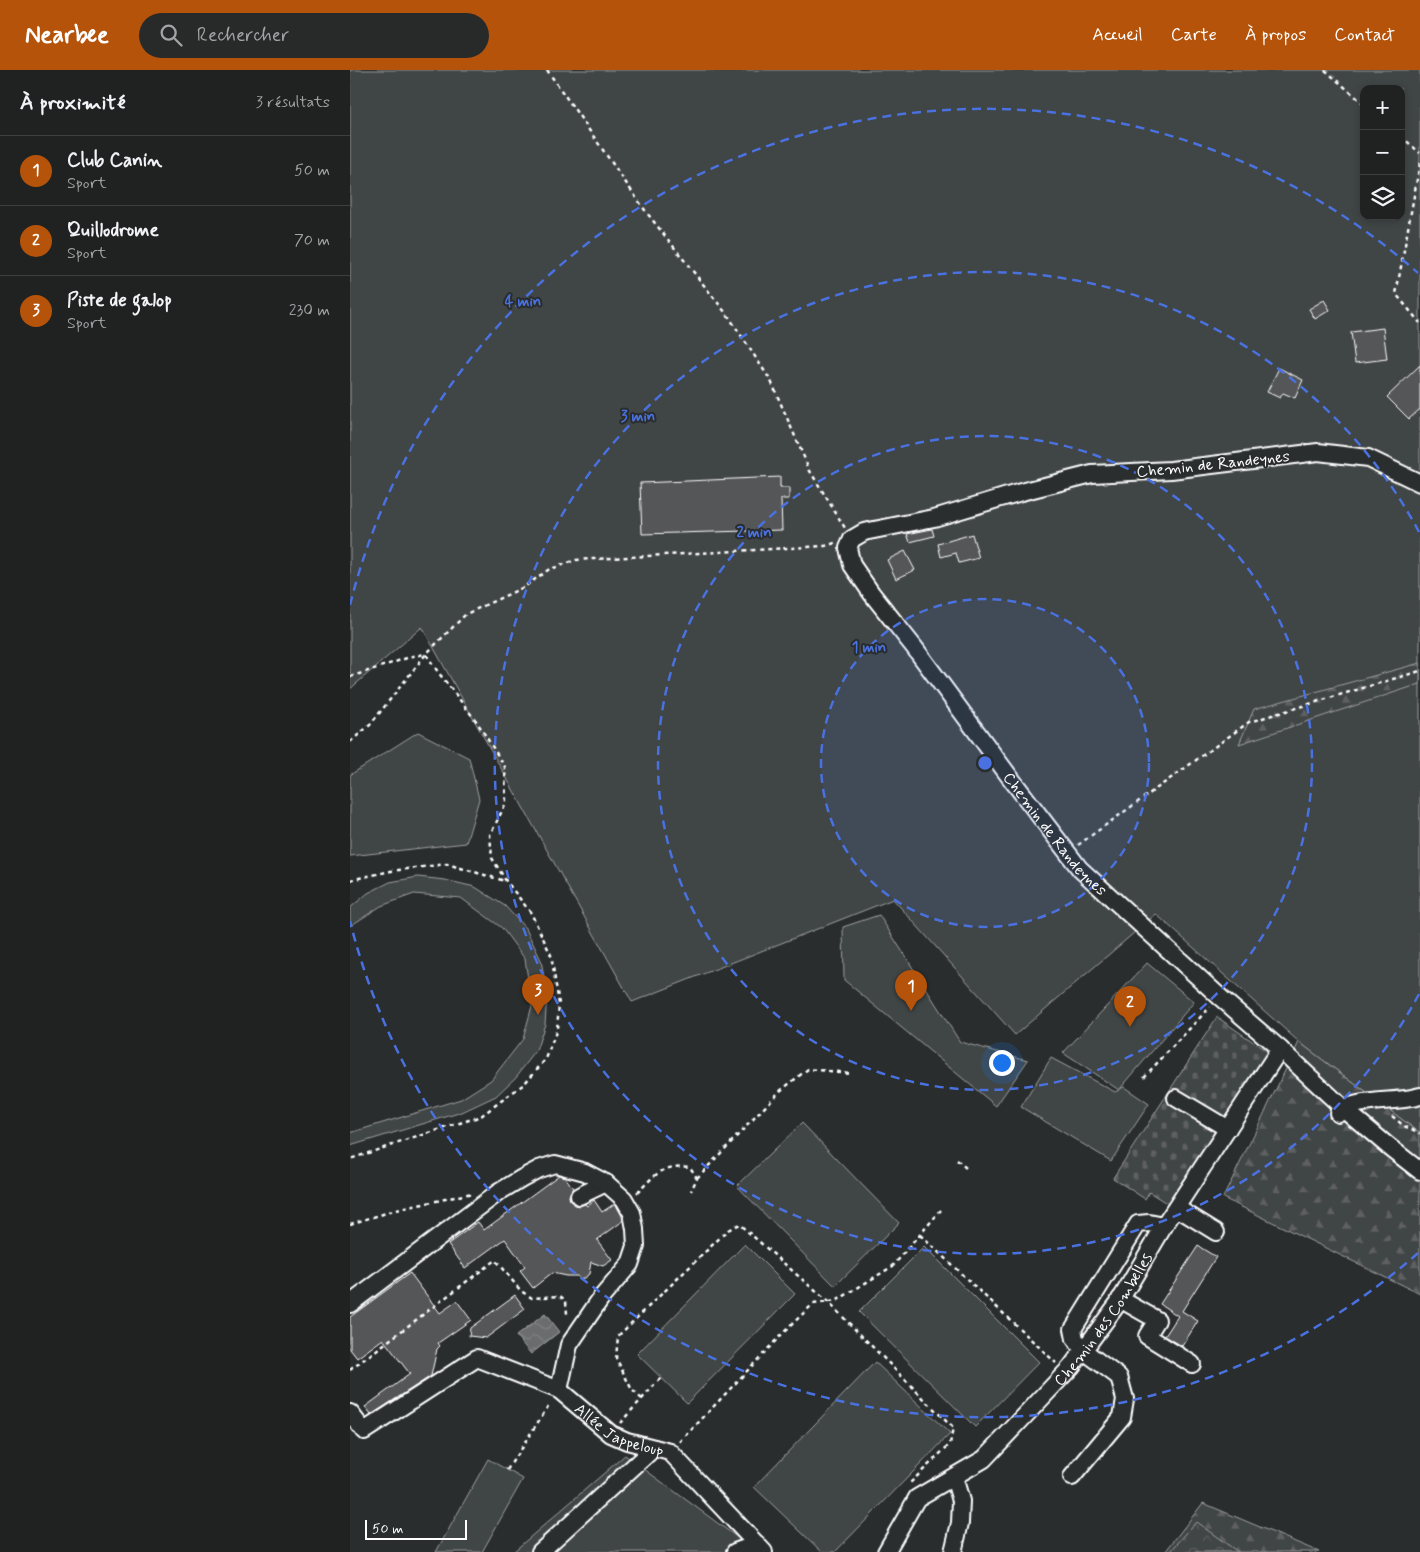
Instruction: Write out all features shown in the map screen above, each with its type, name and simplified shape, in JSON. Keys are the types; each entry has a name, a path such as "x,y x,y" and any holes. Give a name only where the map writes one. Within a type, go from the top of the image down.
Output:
{"street":[{"name":"Chemin de Randeynes","path":"1420,483 1368,458 1318,452 1171,470 1092,474 934,518 864,532 852,539 848,548 852,565 872,594 914,647 1080,869 1221,998 1280,1049 1340,1111 1420,1171"},
{"name":"Chemin des Combelles","path":"886,1552 917,1498 984,1459 1084,1351 1120,1299 1164,1226 1280,1049"},
{"path":"1340,1111 1376,1102 1420,1096"},
{"path":"1176,1098 1228,1129"},
{"path":"350,1304 499,1192 522,1178 539,1169 555,1164 584,1172 606,1183 627,1203 632,1213 636,1246 630,1264 601,1298 569,1345 559,1390"},
{"path":"579,1196 606,1183"},
{"path":"1177,1208 1216,1232"},
{"path":"1072,1477 1122,1416 1125,1399 1119,1377 1084,1351 1075,1339 1073,1329 1138,1224 1149,1223 1164,1226"},
{"path":"1120,1299 1157,1320 1147,1336 1192,1364"},
{"name":"Allée Jappeloup","path":"350,1413 364,1430 477,1358 559,1390 611,1434 627,1441 670,1452 760,1548"},
{"path":"540,1552 654,1448"},
{"path":"953,1552 960,1523 961,1500 954,1477"},
{"path":"735,1552 760,1548"}],"path":[{"path":"350,742 370,725 426,654 466,614 524,587 548,570 576,560 825,546 852,539 810,471 771,381 729,317 647,213 547,70"},
{"path":"1325,70 1360,101"},
{"path":"1405,140 1420,153"},
{"path":"1420,163 1396,294 1420,323"},
{"path":"350,677 413,656 426,654"},
{"path":"350,1159 481,1116 524,1084 546,1060 557,1029 559,1004 551,956 531,913 506,881 492,858 490,835 506,803 505,767 476,722 426,654"},
{"path":"1068,852 1249,722 1420,671"},
{"path":"350,880 447,864 506,881"},
{"path":"1144,1078 1209,1008 1221,998"},
{"path":"691,1191 697,1178 780,1091 808,1069 850,1073"},
{"path":"1376,1102 1404,1126 1420,1133"},
{"path":"957,1160 966,1168"},
{"path":"627,1203 660,1172 674,1165 690,1167 697,1178"},
{"path":"350,1224 396,1210 474,1192"},
{"path":"670,1452 807,1310 814,1304 836,1301 893,1266 941,1210"},
{"path":"642,1399 632,1390 616,1358 618,1336 728,1230 739,1224 828,1302 953,1428 950,1444 906,1487"},
{"path":"920,1235 1066,1372"},
{"path":"350,1370 495,1260 521,1291 532,1298 560,1296 566,1301 568,1314 580,1328"},
{"path":"611,1434 662,1378"},
{"path":"507,1470 550,1404"}],"green space":[{"path":"350,70 1420,70 1420,1133 1299,1042 1156,914 1015,1035 893,899 632,1002 422,627 350,689"},
{"path":"1420,663 1420,684 1239,744 1254,709"},
{"path":"418,732 469,758 479,799 466,843 350,856 350,775"},
{"path":"418,877 445,880 475,887 505,906 526,929 541,960 547,995 545,1024 536,1051 516,1077 496,1096 462,1112 350,1146 350,1133 461,1099 491,1080 523,1039 532,1006 525,959 502,928 461,898 414,894 381,906 350,926 350,908 368,893 390,882"},
{"path":"879,915 960,1042 1028,1060 996,1106 844,980 843,927"},
{"path":"1147,963 1194,1002 1120,1089 1124,1087 1149,1104 1111,1161 1021,1107 1051,1058 1115,1092 1119,1090 1063,1053"},
{"path":"1217,1017 1268,1052 1168,1204 1149,1192 1145,1199 1113,1178"},
{"path":"1299,1042 1420,1133 1420,1294 1223,1198"},
{"path":"802,1123 899,1223 835,1286 737,1186"},
{"path":"745,1244 795,1294 687,1403 637,1354"},
{"path":"924,1247 1039,1362 975,1427 859,1312"},
{"path":"875,1362 950,1434 835,1552 822,1552 754,1487"},
{"path":"625,1455 757,1552 513,1552"},
{"path":"488,1459 523,1479 482,1552 436,1552"},
{"path":"1203,1503 1319,1552 1165,1552"},
{"path":"1196,1522 1238,1552 1170,1552"}],"water":[{"path":"545,1314 559,1332 531,1354 516,1336"}],"building":[{"path":"1324,300 1330,310 1315,319 1309,309"},
{"path":"1383,328 1387,359 1355,363 1351,332"},
{"path":"1420,365 1420,409 1409,419 1387,397"},
{"path":"1279,368 1303,380 1295,398 1283,393 1280,398 1267,392"},
{"path":"780,477 780,488 789,488 789,499 781,499 782,530 642,534 640,483"},
{"path":"932,529 934,536 910,542 907,534"},
{"path":"972,534 979,558 959,563 956,553 941,557 938,544"},
{"path":"905,551 915,570 896,579 887,560"},
{"path":"559,1175 565,1177 573,1188 569,1196 570,1201 574,1204 579,1206 585,1204 587,1206 594,1200 602,1212 614,1204 616,1205 623,1221 597,1240 612,1260 603,1266 591,1262 589,1274 584,1278 579,1279 577,1276 552,1273 533,1288 520,1271 525,1267 505,1239 465,1268 448,1244 478,1222 484,1230"},
{"path":"1198,1246 1216,1257 1182,1311 1198,1321 1182,1346 1165,1336 1178,1316 1160,1304"},
{"path":"410,1273 440,1313 457,1301 471,1320 438,1343 440,1346 437,1349 431,1376 371,1415 365,1407 410,1374 383,1339 357,1358 350,1349 350,1317"},
{"path":"515,1295 525,1309 486,1338 469,1336 470,1328"}],"place":[{"name":"Club Canin","path":"911,1011"},
{"name":"Piste de galop","path":"538,1015"},
{"name":"Quillodrome","path":"1130,1027"}]}
